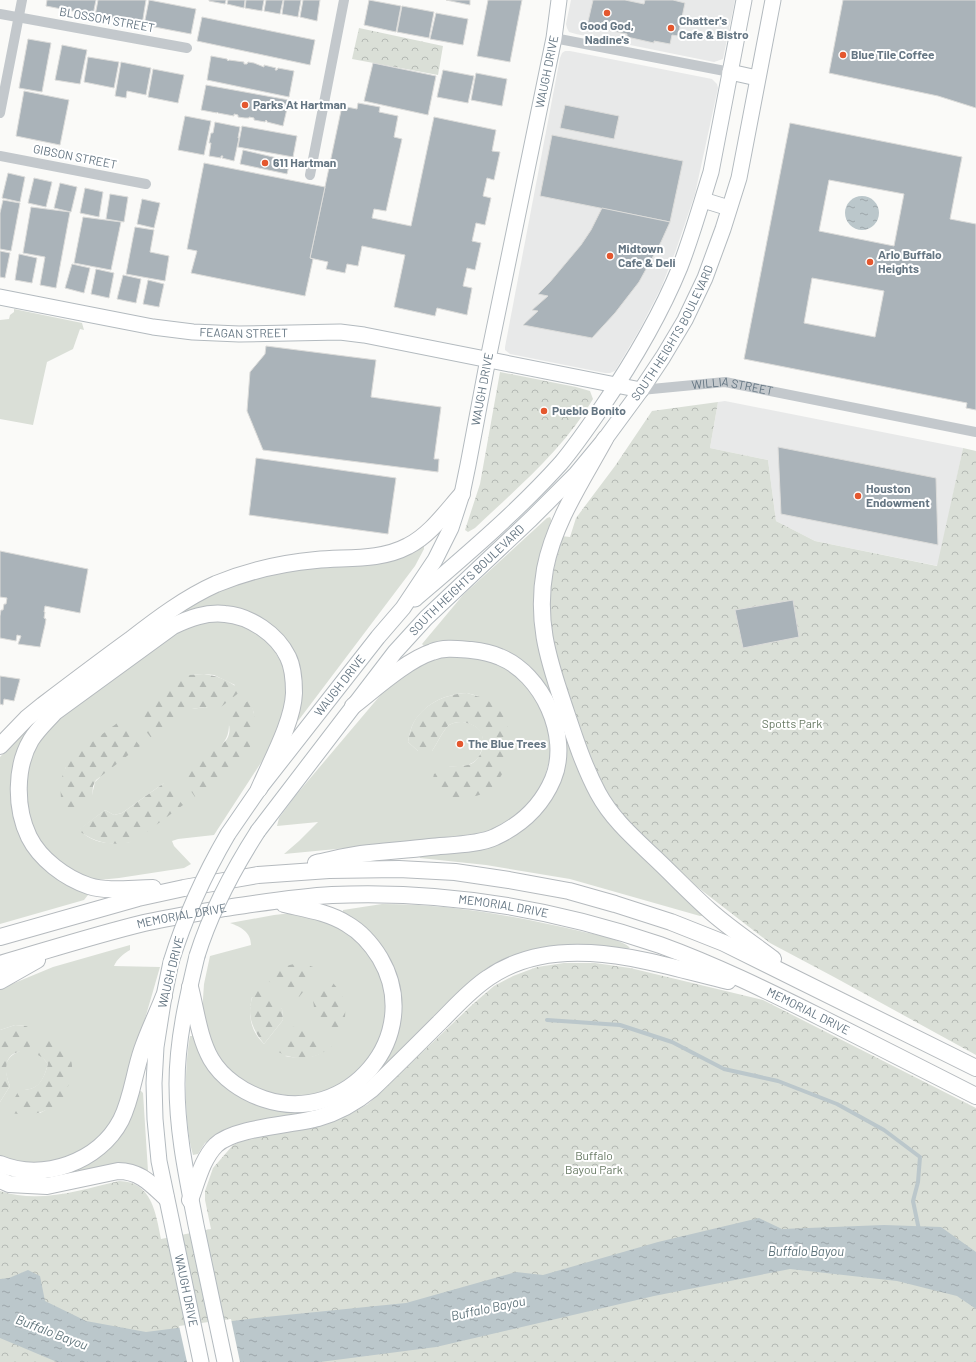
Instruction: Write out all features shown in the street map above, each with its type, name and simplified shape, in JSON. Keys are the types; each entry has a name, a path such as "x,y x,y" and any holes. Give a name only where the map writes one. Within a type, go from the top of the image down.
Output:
{"main road":[{"name":"WAUGH DRIVE","path":"201,1362 171,1213 166,1198 159,1162 154,1083 156,1047 171,962 188,912 203,879 228,834 260,789 378,637 403,608 435,560 448,534 462,494 488,359 554,38 559,0"},
{"name":"SOUTH HEIGHTS BOULEVARD","path":"403,608 456,564 519,506 561,462 587,429 618,385 642,345 661,308 679,267 703,200 711,172 744,0"},
{"name":"SOUTH HEIGHTS BOULEVARD","path":"353,706 395,652 426,618 576,474 604,440 663,357 705,278 730,208 739,178 773,0"},
{"path":"730,72 757,78"},
{"path":"703,200 730,208"},
{"name":"FEAGAN STREET","path":"0,297 153,327 193,332 239,334 340,332 364,335 488,359"},
{"name":"WILLIA STREET","path":"488,359 641,390"},
{"path":"604,440 562,517 552,542 545,568 542,590 542,614 550,666 589,775 598,794 624,829 708,909 805,983"},
{"path":"0,746 27,718 43,705 165,613 193,596 216,584 265,568 297,562 370,557 390,554 408,546 429,531 462,494"},
{"path":"184,888 112,889 90,886 68,877 45,859 29,837 20,810 19,782 23,760 31,740 42,724 56,712 179,624 190,618 206,614 225,614 243,618 260,627 275,639 288,657 293,674 294,692 291,716 260,789"},
{"path":"258,875 360,854 471,843 494,838 511,829 530,814 543,797 554,777 558,738 554,719 535,684 519,668 500,657 479,651 455,648 433,651 414,660 353,706"},
{"name":"WAUGH DRIVE","path":"225,1362 182,1157 176,1083 184,1011 198,956 209,921 238,861 258,831 353,706"},
{"name":"MEMORIAL DRIVE","path":"0,937 138,898 258,875 330,870 399,869 455,872 517,881 575,893 671,922 724,943 976,1068"},
{"name":"MEMORIAL DRIVE","path":"0,964 144,923 188,914 270,901 332,895 399,895 452,898 507,905 610,929 677,952 714,967 767,991 976,1096"},
{"path":"190,987 203,1041 212,1060 224,1074 238,1086 255,1096 274,1102 293,1104 313,1103 348,1089 363,1077 375,1062 386,1044 392,1025 393,1005 391,984 384,966 374,949 363,936 347,924 327,914 270,901"},
{"path":"0,981 60,946"},
{"path":"191,1204 201,1169 208,1156 217,1145 231,1137 248,1131 317,1118 339,1111 356,1102 372,1089 466,996 488,978 508,966 534,957 563,953 596,952 632,958 767,991"},
{"path":"0,1164 30,1172 54,1170 76,1162 95,1150 109,1137 120,1121 127,1104 142,1050 164,996"},
{"path":"0,1180 9,1184 47,1186 118,1171 127,1171 146,1180 166,1198"}],"street":[{"path":"0,113 22,0"},
{"path":"310,175 344,0"},
{"name":"BLOSSOM STREET","path":"0,14 187,48"},
{"path":"554,38 730,72"},
{"name":"GIBSON STREET","path":"0,156 146,184"},
{"name":"WILLIA STREET","path":"641,390 725,382 976,432"}],"shaded area":[{"path":"571,0 735,0 723,59 714,62 569,32 566,24"},
{"path":"565,51 712,79 717,84 718,88 695,194 676,250 661,288 640,329 615,371 610,373 510,354 505,350 560,58 562,53"},
{"path":"725,401 963,448 938,566 815,541 776,521 768,460 710,448 718,402"}],"green space":[{"path":"359,28 443,46 438,75 352,59"},
{"path":"14,309 82,323 84,330 80,329 73,349 47,362 33,425 0,419 0,320 9,319 10,315 14,312"},
{"path":"500,372 590,391 593,399 568,435 539,467 475,528 468,532 465,530 480,484"},
{"name":"Spotts Park","path":"718,402 710,448 768,460 776,521 815,541 937,566 963,448 976,451 976,1055 770,943 696,886 617,812 592,766 554,650 547,602 561,536 570,537 576,518 615,466 652,411"},
{"path":"550,517 551,521 539,557 534,614 539,642 555,696 705,912 703,916 570,879 486,865 420,858 419,855 477,848 548,798 555,704 489,646 456,642 424,646 422,644 463,595 547,518"},
{"path":"424,546 424,549 415,566 298,721 297,715 301,699 301,690 290,649 212,607 46,714 15,765 11,788 12,811 30,854 55,876 83,889 88,895 84,900 0,924 0,757 34,720 169,619 219,590 262,575"},
{"path":"215,619 245,626 265,639 282,664 286,675 288,698 277,731 264,758 214,835 172,841 174,846 191,864 184,868 119,878 99,880 86,877 57,862 31,828 25,781 33,750 42,736 59,718 181,628","holes":["188,675 214,675 235,685 209,708 205,707 192,709","249,701 254,713 195,797 226,738 229,723","66,767 100,777 95,782 92,795 62,780","164,783 130,842 109,843 97,841 79,830 105,810 114,815 122,813"]},
{"path":"472,654 511,669 539,699 550,733 550,758 544,780 535,798 504,827 473,836 284,854 318,822 277,826 279,818 296,795 389,685 406,669 439,656","holes":["467,693 478,696 492,787 448,767 467,765 476,760 478,757 483,741 482,734 475,726 465,722 449,725 432,751 418,751 408,742 411,728 416,719 422,712 435,702 442,698 458,694"]},
{"path":"204,674 214,676 233,684 241,691 216,711 205,707 192,709 152,739 134,716 180,678 188,675"},
{"path":"467,693 488,701 499,709 509,730 509,754 501,777 484,793 469,797 442,798 434,788 434,774 448,767 468,765 474,762 480,754 482,748 483,743 481,732 473,725 460,722 453,723 447,727 432,751 418,751 408,742 412,726 421,712 442,698"},
{"path":"249,700 253,708 255,726 254,735 248,751 237,765 195,797 179,774 227,739 230,728 226,718"},
{"path":"120,721 140,746 96,780 93,786 92,799 68,818 61,798 62,778 66,767 82,750"},
{"path":"164,783 183,805 136,840 121,844 106,843 91,838 78,830 105,810 114,815 122,813"},
{"path":"382,904 434,906 508,916 601,936 622,942 630,948 585,946 525,953 370,1083 334,1106 220,1134 205,1143 198,1154 193,1155 188,1128 186,1096 190,1036 193,1036 197,1044 271,1108 367,1082 398,994 343,913 343,910"},
{"path":"292,913 305,914 346,930 372,957 386,992 386,1016 381,1038 360,1071 329,1092 299,1097 258,1091 232,1075 213,1050 202,1014 204,984 210,956 251,945 251,940 247,933 238,926 230,923","holes":["252,997 282,1009 283,1020 264,1044 259,1039 251,1022 250,1010","331,1045 321,1053 310,1057 298,1058 285,1056"]},
{"path":"130,945 130,950 120,957 114,966 160,967 118,1112 108,1130 92,1144 65,1160 27,1165 0,1158 0,1102 10,1086 6,1075 6,1066 10,1057 20,1051 26,1026 15,1025 0,1030 0,989 53,967","holes":["43,1058 69,1081 65,1092 59,1101 40,1113 19,1090 31,1089 39,1084 48,1064"]},
{"path":"302,963 320,971 299,997 286,995 266,979 274,972 282,968"},
{"name":"Buffalo Bayou Park","path":"564,963 595,963 630,968 763,1000 976,1108 976,1362 0,1362 0,1191 15,1195 45,1196 75,1192 119,1181 130,1182 139,1187 150,1201 157,1219 161,1239 211,1229 205,1200 205,1191 213,1168 233,1145 253,1136 318,1125 348,1115 368,1104 473,1004 494,986 513,976 537,967"},
{"path":"328,978 342,995 344,1000 344,1026 340,1035 315,1015 313,1000"},
{"path":"256,989 282,1009 283,1020 264,1044 255,1031 251,1018 251,1004"},
{"path":"15,1025 26,1026 36,1031 28,1051 20,1051 10,1057 7,1061 6,1073 10,1086 0,1102 0,1030"},
{"path":"305,1026 332,1046 319,1055 304,1058 290,1057 275,1050 292,1027"},
{"path":"46,1035 57,1040 69,1054 71,1059 72,1075 67,1091 61,1100 47,1110 34,1114 14,1114 7,1112 19,1090 31,1089 42,1080 48,1064 38,1055"},
{"path":"138,1090 143,1093 148,1171 130,1164 117,1164 47,1178 36,1179 3,1176 0,1170 73,1169"}],"water":[{"path":"862,196 874,201 879,213 874,225 862,230 850,225 845,213 850,201"},
{"name":"Buffalo Bayou","path":"759,1218 782,1229 884,1225 941,1227 976,1252 976,1309 957,1296 897,1281 790,1269 654,1296 436,1347 320,1362 57,1362 0,1338 0,1279 9,1278 28,1270 40,1276 45,1301 86,1321 146,1332 256,1318 406,1303 516,1272 543,1275 658,1242"}],"pier":[{"path":"231,1319 240,1362 187,1362 179,1326"}],"building":[{"path":"47,0 96,0 93,15 46,6"},
{"path":"98,0 146,0 142,25 95,16"},
{"path":"149,0 196,9 191,34 144,25"},
{"path":"209,0 226,0 225,4"},
{"path":"228,0 245,0 244,8 227,4"},
{"path":"246,0 264,0 262,11 245,8"},
{"path":"266,0 283,0 280,14 264,11"},
{"path":"284,0 301,0 298,17 282,14"},
{"path":"303,0 320,0 317,21 300,17"},
{"path":"369,0 401,6 396,32 364,25"},
{"path":"446,0 470,0 470,5"},
{"path":"488,0 522,0 510,62 477,56"},
{"path":"593,0 625,0 644,4 645,0 673,0 685,3 678,36 672,35 670,44 654,41 654,43 627,37 627,34 587,26"},
{"path":"843,0 976,0 976,108 938,96 829,73"},
{"path":"402,6 434,12 429,38 397,32"},
{"path":"436,13 468,19 463,45 430,39"},
{"path":"202,17 315,40 310,65 197,41"},
{"path":"28,39 51,43 42,92 19,88"},
{"path":"62,45 87,50 80,84 55,80"},
{"path":"211,56 227,59 228,61 244,62 244,64 247,64 248,62 264,67 264,65 276,68 275,70 278,68 294,71 289,97 207,80"},
{"path":"88,57 119,62 114,88 84,82"},
{"path":"121,62 151,68 146,95 127,91 126,98 115,96"},
{"path":"373,63 436,76 428,115 364,101"},
{"path":"153,69 184,75 178,103 148,97"},
{"path":"443,70 474,76 468,103 437,97"},
{"path":"476,73 507,79 502,106 471,100"},
{"name":"Parks At Hartman","path":"206,85 289,100 283,126 267,122 266,120 265,122 254,120 254,118 249,117 238,117 238,115 234,114 234,116 201,110"},
{"path":"24,91 69,100 60,145 16,136"},
{"path":"358,103 380,107 379,112 398,116 394,137 402,139 386,211 374,209 372,218 411,226 434,117 496,130 492,151 500,152 494,180 487,178 483,196 491,198 485,225 476,223 472,241 481,243 475,270 467,268 463,286 472,288 467,315 437,308 435,316 394,307 405,255 362,246 358,266 347,264 345,273 326,269 328,262 310,258 342,106 357,109"},
{"path":"565,105 619,116 614,139 560,128"},
{"path":"185,116 211,121 204,155 178,150"},
{"path":"215,122 240,127 234,161 222,158 223,156 221,156 221,158 209,156 211,143 209,143"},
{"name":"Arlo Buffalo Heights","path":"790,123 962,157 950,219 976,224 976,410 966,408 967,403 744,359","holes":["829,180 904,194 894,246 819,231","812,278 884,291 875,337 804,323"]},
{"name":"Parks At Hartman","path":"242,126 297,136 293,157 238,147"},
{"path":"552,135 683,161 670,222 540,196"},
{"name":"611 Hartman","path":"243,150 290,161 287,174 240,164"},
{"path":"204,163 325,187 310,258 313,259 305,296 191,273 197,251 187,249"},
{"path":"8,173 25,177 20,202 2,198"},
{"path":"34,178 52,182 46,207 28,203"},
{"path":"60,183 77,187 71,212 54,208"},
{"path":"85,188 103,192 99,217 80,213"},
{"path":"110,194 128,197 124,222 106,219"},
{"path":"142,199 160,203 154,228 137,224"},
{"path":"3,200 20,203 11,251 0,249 0,213"},
{"path":"31,207 70,212 56,288 40,285 45,257 23,253"},
{"path":"602,208 670,222 639,282 615,313 592,338 523,325 538,311 532,310 548,296 538,294 581,245 591,230"},
{"path":"83,217 121,222 111,270 74,263"},
{"path":"135,227 154,230 150,252 169,256 165,281 126,274"},
{"path":"0,251 10,253 5,278 0,277"},
{"path":"19,254 37,258 32,283 15,280"},
{"path":"72,264 90,268 84,293 65,288"},
{"path":"96,269 114,273 109,298 91,294"},
{"path":"123,275 141,279 136,303 117,299"},
{"path":"148,280 164,284 159,307 143,304"},
{"path":"266,346 376,360 371,397 441,407 434,459 439,459 438,472 263,450 247,411 250,372 265,354"},
{"name":"Houston Endowment","path":"778,447 936,478 938,545 781,514"},
{"path":"256,458 396,478 388,534 249,515"},
{"path":"0,551 88,569 80,613 45,606 44,618 46,619 40,647 18,644 21,636 17,635 16,641 0,638 1,610 3,610 4,604 6,604 7,598 0,597"},
{"path":"793,600 799,637 743,648 735,610"},
{"path":"0,676 20,679 14,701 4,699 3,705 0,704"}],"waterway":[{"path":"547,1020 620,1025 672,1042 724,1069 778,1081 837,1104 884,1130 920,1157 918,1182 913,1201 919,1230"}],"place":[{"name":"Good God, Nadine's","path":"607,13"},
{"name":"Chatter's Cafe & Bistro","path":"671,28"},
{"name":"Blue Tile Coffee","path":"843,55"},
{"name":"Parks At Hartman","path":"245,105"},
{"name":"611 Hartman","path":"265,163"},
{"name":"Midtown Cafe & Deli","path":"610,256"},
{"name":"Arlo Buffalo Heights","path":"870,262"},
{"name":"Pueblo Bonito","path":"544,411"},
{"name":"Houston Endowment","path":"858,496"},
{"name":"The Blue Trees","path":"460,744"}]}
